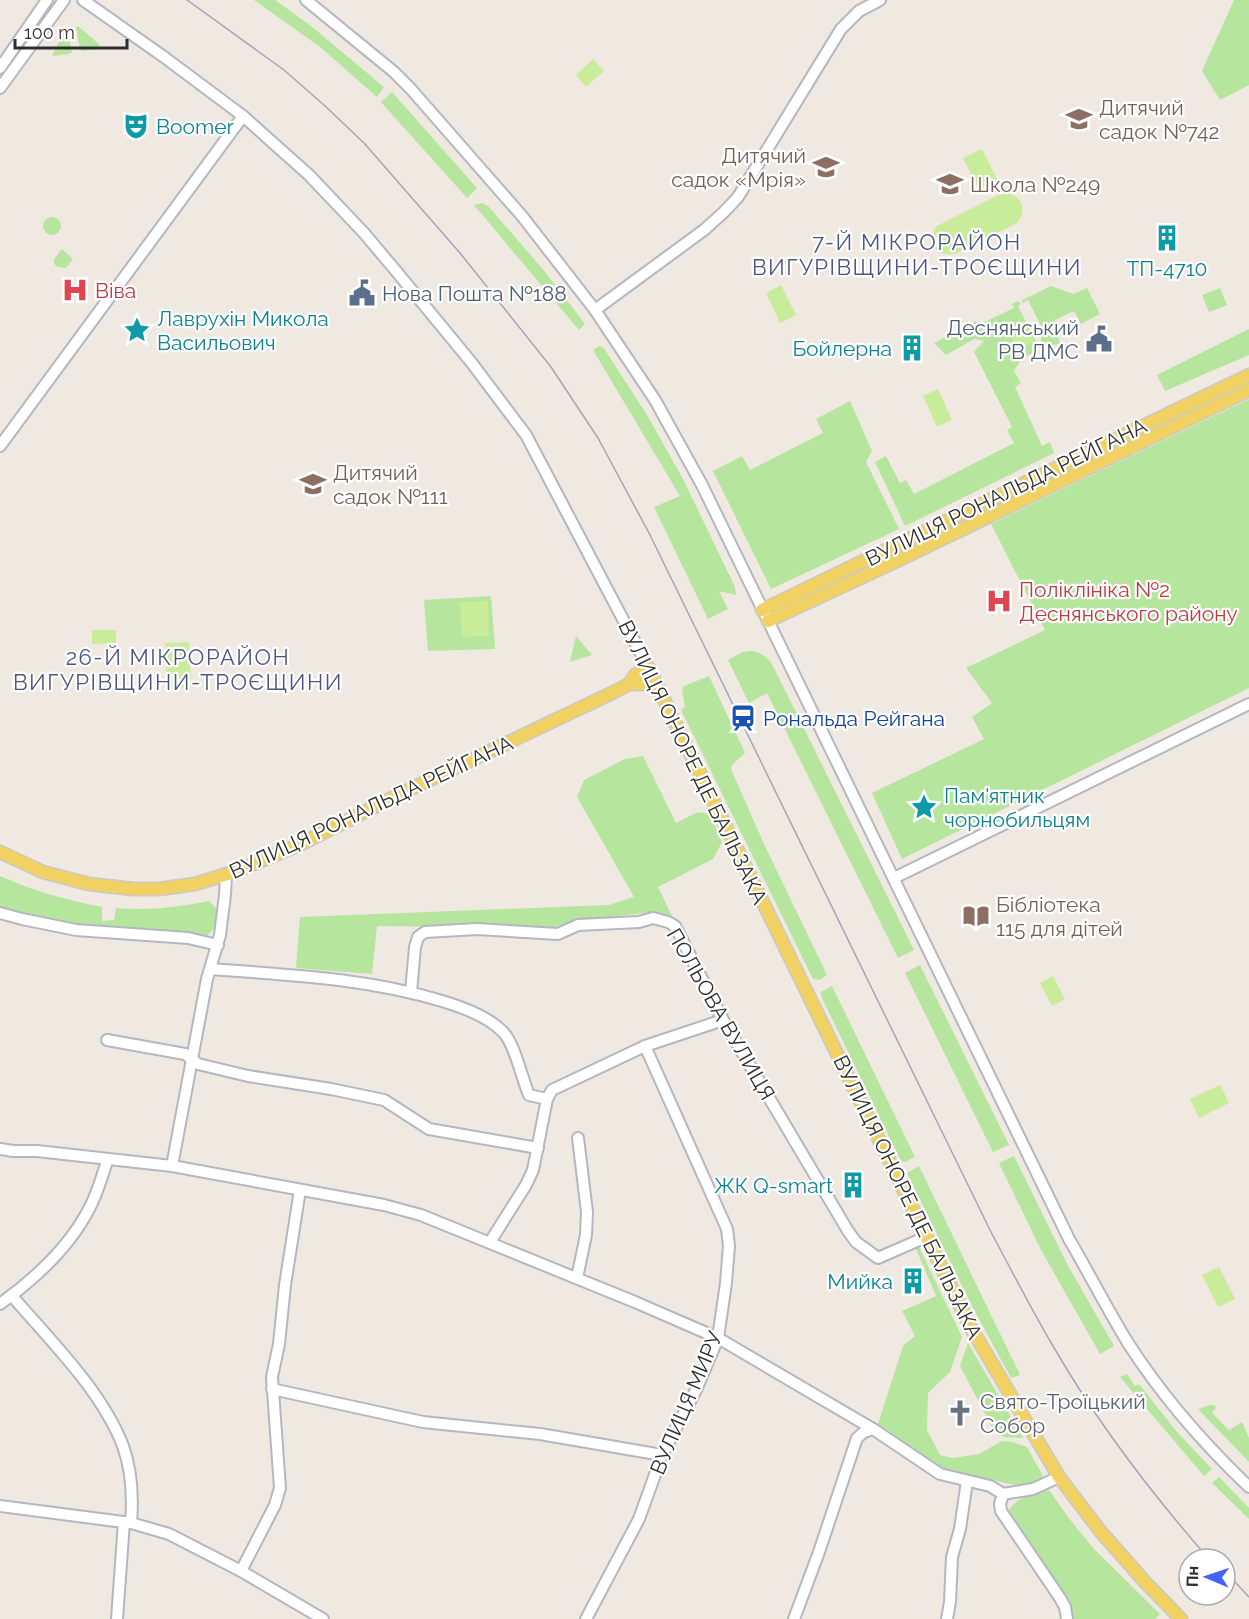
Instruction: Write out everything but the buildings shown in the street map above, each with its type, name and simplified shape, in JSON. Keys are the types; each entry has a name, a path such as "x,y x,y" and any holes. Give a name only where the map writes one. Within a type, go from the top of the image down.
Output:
{"main road":[{"name":"ВУЛИЦЯ РОНАЛЬДА РЕЙГАНА","path":"762,609 1249,375"},
{"name":"ВУЛИЦЯ РОНАЛЬДА РЕЙГАНА","path":"768,621 1249,390"},
{"name":"ВУЛИЦЯ ОНОРЕ ДЕ БАЛЬЗАКА","path":"648,667 971,1328 1059,1478 1101,1532 1181,1619"},
{"name":"ВУЛИЦЯ РОНАЛЬДА РЕЙГАНА","path":"0,852 43,872 89,884 133,889 159,889 195,884 226,875 303,843 628,684 635,675 648,667"},
{"name":"ВУЛИЦЯ РОНАЛЬДА РЕЙГАНА","path":"628,684 642,684 654,679"}],"street":[{"path":"0,68 47,0"},
{"path":"0,88 64,0"},
{"name":"ВУЛИЦЯ ОНОРЕ ДЕ БАЛЬЗАКА","path":"83,0 243,116 309,175 364,233 471,362 526,435 648,667"},
{"path":"306,0 394,72 410,88 522,216 595,310 656,400 702,484 1069,1239 1119,1329 1166,1397 1196,1433 1249,1487"},
{"path":"595,310 704,230 724,212 738,196 841,29 859,11 880,0"},
{"path":"0,446 243,116"},
{"path":"894,878 1249,704"},
{"path":"172,1166 207,979 218,945 226,875"},
{"path":"0,913 76,930 178,937 218,945"},
{"name":"ПОЛЬОВА ВУЛИЦЯ","path":"411,992 415,947 418,937 425,932 477,930 558,934 578,925 653,918 668,922 675,926 723,1020 856,1242 878,1258 926,1237"},
{"path":"211,969 349,980 411,992 476,1013 503,1032 509,1040 529,1095 547,1099"},
{"path":"490,1242 533,1170 547,1099 552,1090 645,1046 723,1020"},
{"path":"107,1040 185,1054 198,1064 248,1076 384,1100 429,1129 538,1148"},
{"name":"ВУЛИЦЯ МИРУ","path":"586,1619 639,1519 662,1455 696,1390 718,1338 727,1274 729,1246 727,1229 645,1046"},
{"path":"577,1278 586,1234 587,1212 578,1138"},
{"path":"0,1149 172,1166 384,1205 420,1215 718,1338 873,1429 940,1474 990,1486 1003,1494 1033,1489 1059,1478"},
{"path":"0,1304 51,1262 73,1236 91,1206 108,1159"},
{"path":"241,1571 275,1505 280,1488 272,1377 279,1344 285,1285 300,1190"},
{"path":"12,1296 83,1378 109,1418 123,1446 130,1472 132,1507 127,1523 117,1619"},
{"path":"272,1389 423,1422 540,1434 662,1455"},
{"path":"794,1619 857,1438 873,1429"},
{"path":"946,1619 950,1602 952,1557 960,1529 967,1482"},
{"path":"1003,1494 1000,1504 1001,1511 1060,1598 1065,1607 1066,1619"},
{"path":"0,1506 127,1523 169,1534 241,1571 323,1619"}],"green space":[{"path":"254,0 275,0 311,26 384,87 377,97 320,47"},
{"path":"1234,0 1249,0 1249,85 1220,100 1202,71"},
{"path":"78,26 100,45 99,48 80,50 76,27"},
{"path":"67,28 72,52 53,56 65,29"},
{"path":"593,59 604,71 586,87 576,75"},
{"path":"392,92 477,188 467,198 381,102"},
{"path":"982,149 998,181 979,190 963,158"},
{"path":"1002,193 1014,195 1021,202 1021,218 1017,223 957,253 944,254 935,248 932,238 937,226"},
{"path":"482,203 489,207 546,273 585,324 579,330 474,205"},
{"path":"52,217 58,220 61,226 58,232 52,235 46,232 43,226 46,220"},
{"path":"62,249 73,259 66,268 54,264 54,259"},
{"path":"781,285 796,315 780,323 766,293"},
{"path":"1051,286 1073,294 1087,288 1100,314 1081,324 1074,311 1055,320 1059,330 1055,333 1061,343 1041,349 1041,337 1045,334 1028,300 1023,303 1022,300"},
{"path":"1220,288 1227,305 1209,312 1202,295"},
{"path":"1018,301 1021,304 1018,306 1036,342 1035,352 1022,358 1014,371 1021,383 1015,387 1042,446 1050,442 1054,453 905,526 875,462 886,456 900,483 906,480 914,494 1014,443 1007,430 1012,427 974,352 984,341 974,339 946,355 934,343 976,321 978,325 1014,308 1012,304"},
{"path":"1024,321 1034,342 1018,349 1008,329"},
{"path":"1249,329 1249,355 1165,391 1157,375"},
{"path":"599,346 603,347 647,415 684,481 735,587 736,595 719,591 728,609 708,619 654,507 680,496 593,350"},
{"path":"938,389 952,420 937,427 923,396"},
{"path":"1249,399 1249,688 902,859 872,793 984,739 972,717 992,703 966,668 1045,630 991,524"},
{"path":"850,401 872,451 866,462 899,529 771,589 713,471 742,456 750,470 823,433 816,419"},
{"path":"491,596 495,649 428,651 424,600"},
{"path":"488,601 489,636 462,637 460,602"},
{"path":"92,630 116,630 116,643 92,644"},
{"path":"576,636 592,655 570,662"},
{"path":"189,642 191,688 167,689 165,643"},
{"path":"753,651 764,656 772,664 914,950 898,958 767,693 749,703 728,660 743,652"},
{"path":"709,676 745,753 732,765 731,769 827,975 820,980 813,979 681,710 685,707 682,691 684,686"},
{"path":"643,756 676,823 698,812 710,814 722,842 713,859 658,887 673,918 653,912 577,921 548,928 377,926 372,974 296,968 300,917 609,905 634,897 577,797 584,780 625,759"},
{"path":"0,876 50,894 102,907 102,921 114,920 116,908 163,908 209,901 219,912 218,924 206,937 76,929 0,911"},
{"path":"920,965 1009,1145 993,1152 905,973"},
{"path":"1053,976 1065,999 1052,1006 1040,983"},
{"path":"832,986 915,1157 905,1162 901,1161 821,996 821,992"},
{"path":"1220,1085 1229,1103 1199,1118 1190,1099"},
{"path":"1014,1156 1066,1262 1114,1346 1100,1354 1040,1248 999,1163"},
{"path":"919,1166 1020,1375 1011,1378 973,1308 907,1173"},
{"path":"919,1247 962,1337 950,1372 928,1393 927,1430 940,1455 953,1458 979,1454 1002,1441 1027,1447 1043,1476 1040,1480 1030,1484 1015,1485 942,1469 878,1424 903,1346 915,1336 902,1311 936,1296 916,1249"},
{"path":"1219,1267 1235,1299 1218,1307 1202,1275"},
{"path":"968,1343 1023,1438 1003,1437 992,1427 960,1366"},
{"path":"1127,1374 1135,1386 1139,1384 1176,1431 1212,1469 1204,1476 1120,1377"},
{"path":"1210,1405 1216,1408 1212,1413 1229,1430 1242,1422 1249,1438 1249,1462 1198,1409"},
{"path":"1219,1477 1249,1508 1249,1519 1212,1483"},
{"path":"1049,1490 1094,1549 1160,1614 1155,1619 1073,1619 1066,1595 1008,1513 1019,1500"}],"tram line":[{"path":"187,0 284,70 364,143 460,253 551,367 598,438 649,533 992,1234 1029,1304 1070,1374 1106,1429 1166,1509 1199,1547"},
{"path":"1237,1584 1249,1597"}],"place":[{"name":"Дитячий садок №742","path":"1079,119"},
{"name":"Boomer","path":"136,126"},
{"name":"Дитячий садок «Мрія»","path":"826,167"},
{"name":"Школа №249","path":"950,184"},
{"name":"ТП-4710","path":"1167,238"},
{"name":"Віва","path":"75,290"},
{"name":"Нова Пошта №188","path":"362,293"},
{"name":"Лаврухін Микола Васильович","path":"137,330"},
{"name":"Деснянський РВ ДМС","path":"1099,339"},
{"name":"Бойлерна","path":"912,348"},
{"name":"Дитячий садок №111","path":"313,484"},
{"name":"Поліклініка №2 Деснянського району","path":"999,601"},
{"name":"Рональда Рейгана","path":"743,718"},
{"name":"Пам'ятник чорнобильцям","path":"924,807"},
{"name":"Бібліотека 115 для дітей","path":"976,916"},
{"name":"ЖК Q-smart","path":"853,1185"},
{"name":"Мийка","path":"913,1281"},
{"name":"Свято-Троїцький Собор","path":"960,1413"}],"district":[{"name":"7-Й МІКРОРАЙОН ВИГУРІВЩИНИ-ТРОЄЩИНИ","path":"917,254"},
{"name":"26-Й МІКРОРАЙОН ВИГУРІВЩИНИ-ТРОЄЩИНИ","path":"178,670"}]}
